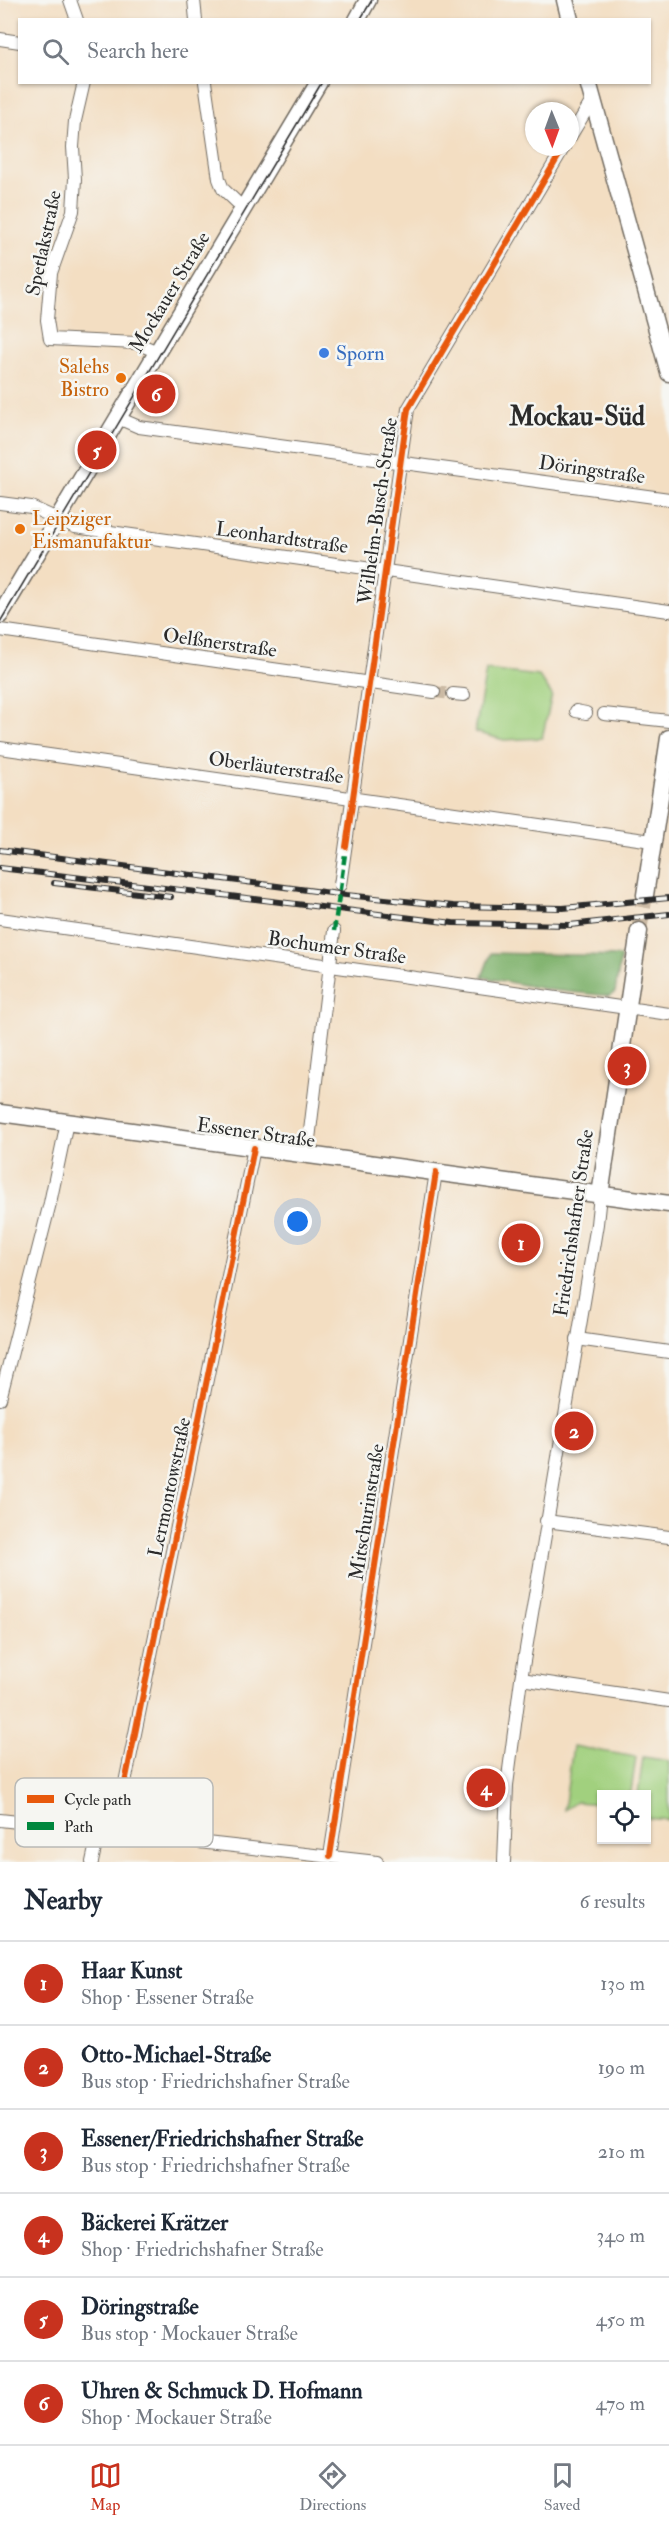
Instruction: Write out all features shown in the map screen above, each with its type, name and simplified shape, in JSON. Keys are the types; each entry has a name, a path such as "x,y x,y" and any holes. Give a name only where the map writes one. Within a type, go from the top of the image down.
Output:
{"main road":[{"path":"358,18 368,0"},
{"path":"565,0 570,18"},
{"name":"Mockauer Straße","path":"0,615 318,84"},
{"path":"588,84 669,373"},
{"path":"645,895 669,738"},
{"name":"Friedrichshafner Straße","path":"600,1194 639,931"},
{"name":"Essener Straße","path":"0,1113 669,1204"}],"street":[{"path":"70,0 76,18"},
{"path":"194,0 196,18"},
{"path":"0,39 18,42"},
{"name":"Spetlakstraße","path":"84,84 75,122 73,211 51,273 47,320 50,339 136,343 158,352"},
{"path":"205,84 219,179 223,189 244,209"},
{"path":"579,121 592,99"},
{"name":"Wilhelm-Busch-Straße","path":"340,885 408,410 559,156"},
{"name":"Döringstraße","path":"118,418 140,427 400,461 669,500"},
{"name":"Leonhardtstraße","path":"0,503 31,507 75,527 669,611"},
{"name":"Oelßnerstraße","path":"0,630 434,692"},
{"path":"604,714 669,721"},
{"name":"Oberläuterstraße","path":"0,748 652,841"},
{"name":"Bochumer Straße","path":"0,919 669,1014"},
{"path":"307,1156 334,931"},
{"path":"0,1399 50,1203 67,1122"},
{"name":"Lermontowstraße","path":"126,1778 254,1148"},
{"name":"Mitschurinstraße","path":"330,1856 435,1172"},
{"name":"Friedrichshafner Straße","path":"504,1862 507,1785 520,1679 600,1194"},
{"path":"577,1339 669,1352"},
{"path":"546,1521 669,1537"},
{"path":"520,1679 669,1701"},
{"path":"0,1820 15,1822"},
{"path":"213,1845 315,1858 330,1856 378,1862"},
{"path":"92,1862 95,1847"}],"green space":[{"path":"486,670 539,676 552,695 542,738 504,740 475,732"},
{"path":"491,953 621,956 615,992 610,996 550,990 482,977"},
{"path":"573,1746 636,1757 631,1790 597,1790 597,1804 576,1802 564,1810"},
{"path":"643,1757 669,1761 669,1820 651,1818 651,1790 639,1790"}],"tunnel":[{"path":"434,692 453,694"},
{"path":"639,931 645,895"}],"tram line":[{"path":"361,18 372,0"},
{"path":"0,622 321,84"}],"railway":[{"path":"0,850 346,895 453,906 563,908 669,898"},
{"path":"0,868 453,923 570,925 669,914"},
{"path":"54,883 171,897"}],"marked path":[{"path":"334,931 346,847"}],"cycle path":[{"path":"346,847 408,409 559,156"},
{"path":"126,1778 254,1148"},
{"path":"330,1856 436,1172"}],"place":[{"name":"Sporn","path":"324,353"},
{"name":"Salehs Bistro","path":"121,378"},
{"name":"Uhren & Schmuck D. Hofmann","path":"156,394"},
{"name":"Döringstraße","path":"97,450"},
{"name":"Leipziger Eismanufaktur","path":"20,529"},
{"name":"Essener/Friedrichshafner Straße","path":"627,1066"},
{"name":"Haar Kunst","path":"521,1243"},
{"name":"Otto-Michael-Straße","path":"574,1431"},
{"name":"Bäckerei Krätzer","path":"486,1788"}],"district":[{"name":"Mockau-Süd","path":"577,416"}]}
